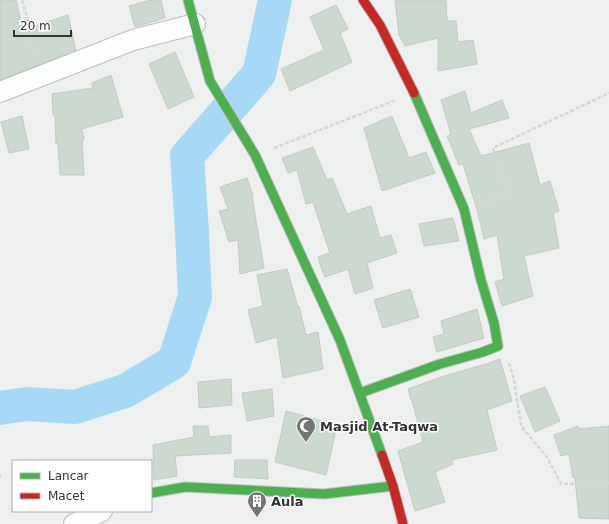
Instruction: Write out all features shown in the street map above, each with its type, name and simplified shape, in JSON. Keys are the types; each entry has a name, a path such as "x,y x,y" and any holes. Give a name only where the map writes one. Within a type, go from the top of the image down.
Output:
{"street":[{"path":"188,0 210,81 255,155 340,340 393,486 403,524"},
{"path":"360,393 440,364 483,352 498,346 494,323 481,280 464,209 414,93 380,25 363,0"},
{"path":"0,92 133,40 194,24"},
{"path":"152,492 185,487 324,494 393,486"},
{"path":"74,524 100,512"}],"path":[{"path":"22,0 28,20 39,77"},
{"path":"255,155 361,112 414,93"},
{"path":"464,209 509,194 493,148 609,93"},
{"path":"498,346 508,360 514,380 521,426 547,457 561,484 609,483"}],"building":[{"path":"0,0 16,0 23,30 68,15 76,50 0,80"},
{"path":"151,0 161,0 165,18 135,27 129,6"},
{"path":"395,0 446,0 447,21 456,21 458,42 473,40 477,64 438,71 438,38 405,46 399,35"},
{"path":"336,5 348,29 340,33 352,62 290,91 281,69 324,50 310,17"},
{"path":"175,52 194,97 168,109 149,64"},
{"path":"111,75 123,117 82,129 84,140 82,140 84,175 60,175 52,94 93,88 92,83"},
{"path":"465,91 471,113 502,100 509,118 469,129 481,156 529,143 540,185 550,181 559,211 553,213 559,248 524,256 533,296 502,306 495,282 504,279 497,235 484,239 478,213 463,164 459,165 447,136 451,134 441,100"},
{"path":"22,116 29,149 9,153 1,122"},
{"path":"392,116 409,158 426,152 435,173 382,191 364,128"},
{"path":"313,147 327,180 332,178 347,214 371,206 380,238 391,235 397,253 367,263 373,288 355,294 348,269 325,277 322,270 318,257 330,253 313,202 306,204 297,170 288,173 282,158"},
{"path":"247,178 253,196 264,268 240,274 238,240 229,242 219,211 228,209 220,187"},
{"path":"453,218 459,241 424,246 419,224"},
{"path":"287,269 298,307 299,306 306,335 318,332 323,369 283,378 277,337 256,343 248,310 263,306 257,275"},
{"path":"410,289 419,317 383,328 374,300"},
{"path":"477,309 484,338 437,352 433,337 444,334 441,321"},
{"path":"500,359 512,401 487,410 497,450 451,460 453,464 435,472 445,502 415,511 398,451 423,442 408,389"},
{"path":"231,379 232,405 199,408 198,382"},
{"path":"545,387 560,421 535,432 520,396"},
{"path":"272,389 274,416 247,421 242,393"},
{"name":"Masjid At-Taqwa","path":"286,411 337,425 326,475 275,462"},
{"path":"193,426 208,426 209,437 231,435 231,453 175,456 177,476 154,480 153,445 194,437"},
{"path":"578,426 579,429 609,426 609,519 579,518 575,478 573,478 569,454 561,456 554,435"},
{"path":"235,460 267,460 268,479 234,477"}],"waterway":[{"path":"0,408 27,404 75,407 125,391 174,362 195,297 187,156 259,74 275,0"}],"traffic: fast":[{"path":"188,0 210,81 255,155 340,340 382,455"},
{"path":"360,393 440,364 483,352 498,346 494,323 481,280 464,209 414,93"},
{"path":"152,493 185,487 324,494 393,486"}],"traffic: jam":[{"path":"363,0 380,25 414,93"},
{"path":"382,455 393,486 403,524"}],"place":[{"name":"Masjid At-Taqwa","path":"306,443"},
{"name":"Aula","path":"257,518"}]}
